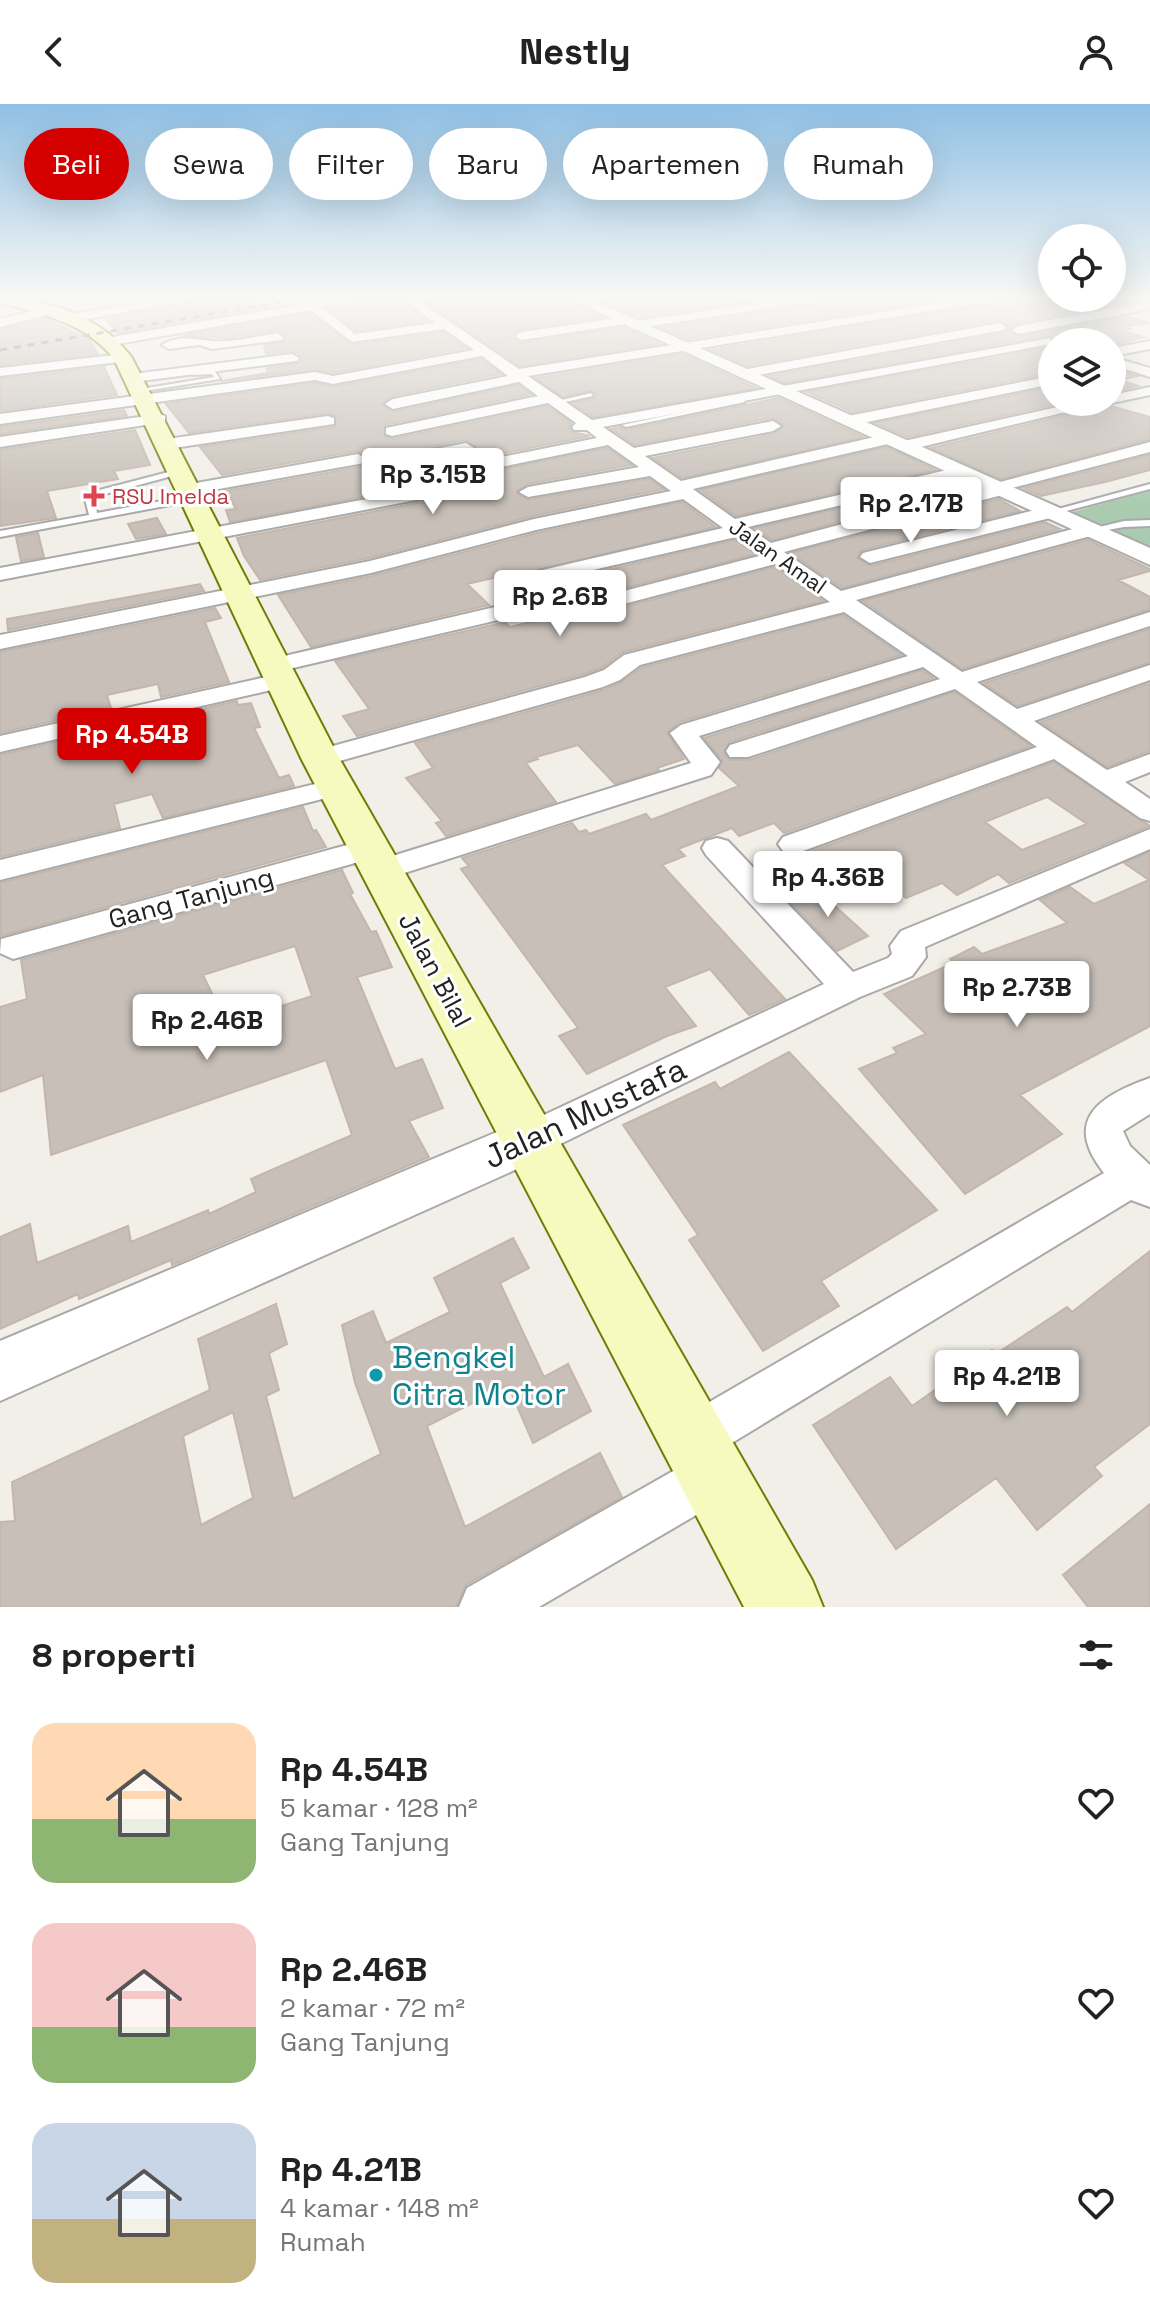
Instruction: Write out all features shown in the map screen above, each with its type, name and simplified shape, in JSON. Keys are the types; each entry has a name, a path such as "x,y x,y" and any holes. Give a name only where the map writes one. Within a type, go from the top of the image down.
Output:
{"main road":[{"path":"109,368 143,400"},
{"name":"Jalan Bilal","path":"143,400 328,773 785,1607"}],"street":[{"path":"143,400 151,368"},
{"path":"143,400 174,368"},
{"path":"0,452 143,400 200,368"},
{"path":"0,442 256,368"},
{"path":"0,419 315,376 333,380 397,368"},
{"name":"Jalan Amal","path":"506,368 1150,812"},
{"path":"378,393 544,368"},
{"path":"729,368 1150,557"},
{"path":"742,374 777,368"},
{"path":"560,431 905,368"},
{"path":"0,372 143,400 358,459"},
{"path":"393,404 513,373"},
{"path":"848,421 1038,383"},
{"path":"1126,396 1150,391"},
{"path":"73,393 328,421"},
{"path":"392,431 552,400"},
{"path":"0,642 239,596 415,557 682,490 1038,414"},
{"path":"631,454 773,426"},
{"path":"0,574 437,491 428,480 432,476 610,440"},
{"path":"411,459 485,445"},
{"path":"605,603 1150,447"},
{"path":"528,492 654,470"},
{"path":"528,579 960,472"},
{"path":"870,557 1051,512"},
{"path":"0,870 328,773 594,682 612,675 632,660 1091,530"},
{"path":"0,744 529,606"},
{"path":"739,751 1150,619"},
{"name":"Gang Tanjung","path":"13,947 375,859 701,769 707,762 683,733 927,658"},
{"path":"1017,718 1150,672"},
{"path":"793,844 1059,748"},
{"path":"1105,780 1150,762"},
{"name":"Jalan Mustafa","path":"0,1371 528,1141 848,988 900,967 909,957 907,946 913,939 1150,838"},
{"path":"717,848 848,988"},
{"path":"486,1607 703,1458 1142,1183 1112,1153 1104,1140 1102,1127 1106,1121 1150,1094"}],"lane":[{"path":"93,515 89,499 143,400 209,371 218,378 143,400"},
{"path":"626,425 780,391"},
{"path":"552,400 591,395"},
{"path":"93,515 143,400"},
{"path":"1051,512 1150,486"},
{"path":"0,534 93,515"},
{"path":"1091,530 1150,523"}],"green space":[{"path":"1150,490 1150,549 1069,513"}],"building":[{"path":"105,368 117,395 0,411 0,379"},
{"path":"267,368 359,368 333,373 315,369 221,381 268,373"},
{"path":"433,368 493,368 501,374 392,396 382,405 394,412 518,385 531,394 385,425 384,436 393,439 547,406 571,423 569,427 572,432 590,436 425,469 416,480 420,486 230,522 226,510 236,509 226,491 365,466 369,458 357,451 222,475 200,447 334,427 336,416 328,413 189,433 166,404 315,383 334,387","holes":["465,440 477,447 473,454 412,467 400,460 404,452"]},
{"path":"596,368 713,368 756,388 593,417 573,403 594,399 596,394 592,390 563,397 536,378"},
{"path":"813,368 867,368 785,383 770,376"},
{"path":"937,368 1038,368 1038,376 852,412 807,392"},
{"path":"1126,382 1138,386 1126,389"},
{"path":"1038,390 1038,408 908,437 876,423"},
{"path":"778,398 863,437 682,478 653,458 774,434 784,425 772,418 635,445 611,429 620,427 627,430"},
{"path":"124,410 127,416 0,434 0,427"},
{"path":"1126,410 1150,417 1150,439 1001,479 931,448 1062,416 1126,416"},
{"path":"135,430 150,465 114,471 118,479 47,491 56,518 0,526 0,450"},
{"path":"887,447 935,470 736,516 700,490"},
{"path":"607,448 631,465 527,484 516,493 528,500 649,479 664,489 533,516 369,558 260,580 244,556 237,538 438,499 449,492 443,482"},
{"path":"1150,455 1150,470 1105,482 1041,496 1023,488"},
{"path":"959,481 972,486 772,540 755,528"},
{"path":"999,499 1020,511 862,550 857,558 871,566 1045,522 1060,529 842,588 791,553"},
{"path":"682,502 716,527 467,584 489,605 311,647 278,595 372,576 537,533"},
{"path":"157,518 166,534 136,539 128,524"},
{"path":"38,533 44,557 21,561 16,537"},
{"path":"735,540 756,554 596,595 591,604 606,612 774,567 823,601 623,652 603,667 584,674 357,736 343,716 369,709 335,661 505,622 510,627 557,616 530,588"},
{"path":"1088,540 1150,569 1118,580 1150,597 1150,609 962,669 863,601"},
{"path":"200,584 204,591 8,630 7,619"},
{"path":"215,608 221,618 205,622 229,682 161,697 158,684 107,695 111,708 0,733 0,652"},
{"path":"843,615 901,655 680,722 667,732 684,759 657,768 659,770 615,784 578,745 536,757 538,759 526,763 556,802 446,836 436,823 442,821 406,778 433,768 415,743 604,690 641,668"},
{"path":"1150,629 1150,662 1017,706 984,683"},
{"path":"922,670 933,678 729,742 724,753 730,760 749,760 954,692 1031,746 784,833 774,823 739,836 732,828 678,849 685,856 662,865 785,999 749,1015 710,969 665,987 696,1026 667,1036 587,1074 559,1036 578,1028 461,869 469,866 462,858 572,823 579,832 586,830 589,834 646,814 651,820 739,786 719,768 722,760 704,738"},
{"path":"1150,683 1150,751 1107,767 1041,722"},
{"path":"237,701 238,705 251,703 260,727 254,728 279,778 289,775 294,786 163,818 152,794 114,804 120,828 0,857 0,755 117,728 121,742 171,731 167,717"},
{"path":"1054,762 1150,826 1009,883 998,874 957,895 942,883 906,898 872,867 832,883 802,855","holes":["1047,797 1087,824 1022,850 985,822"]},
{"path":"303,807 313,831 316,830 326,847 1,936 0,883"},
{"path":"1150,852 1150,1026 1020,1095 1062,1134 965,1194 859,1069 897,1053 893,1048 926,1034 884,994 954,963 950,959 974,947 982,954 1067,923 1040,900 1070,887 1094,904 1149,880 1124,863"},
{"path":"342,870 353,893 350,894 371,932 376,931 392,967 357,977 395,1069 422,1059 443,1108 409,1121 429,1157 172,1265 171,1260 79,1299 78,1294 0,1329 0,1237 30,1224 37,1263 128,1226 131,1242 208,1210 209,1214 256,1192 251,1179 352,1135 326,1060 51,1155 43,1075 0,1092 0,1007 27,999 21,960","holes":["295,946 312,996 227,1024 203,975"]},
{"path":"815,888 868,936 837,951 788,900"},
{"path":"789,1052 937,1210 821,1281 839,1306 763,1351 689,1240 698,1235 623,1125 715,1082 720,1089"},
{"path":"513,1238 529,1268 500,1283 544,1377 568,1364 591,1411 533,1443 508,1385 427,1426 465,1527 600,1453 622,1497 466,1585 456,1607 0,1607 0,1522 15,1521 12,1482 210,1390 198,1339 276,1304 287,1344 269,1353 279,1390 266,1396 293,1499 381,1454 355,1383 342,1325 373,1311 386,1343 450,1312 434,1278","holes":["233,1412 253,1498 201,1525 183,1436"]},
{"path":"1150,1251 1150,1424 1094,1467 1102,1476 1037,1530 996,1478 896,1549 813,1425 890,1377 912,1406 992,1350 996,1354 1067,1307 1072,1312"},
{"path":"1150,1504 1150,1607 1088,1607 1063,1575"}],"place":[{"name":"RSU Imelda","path":"94,496"},
{"name":"Bengkel Citra Motor","path":"376,1375"}]}
